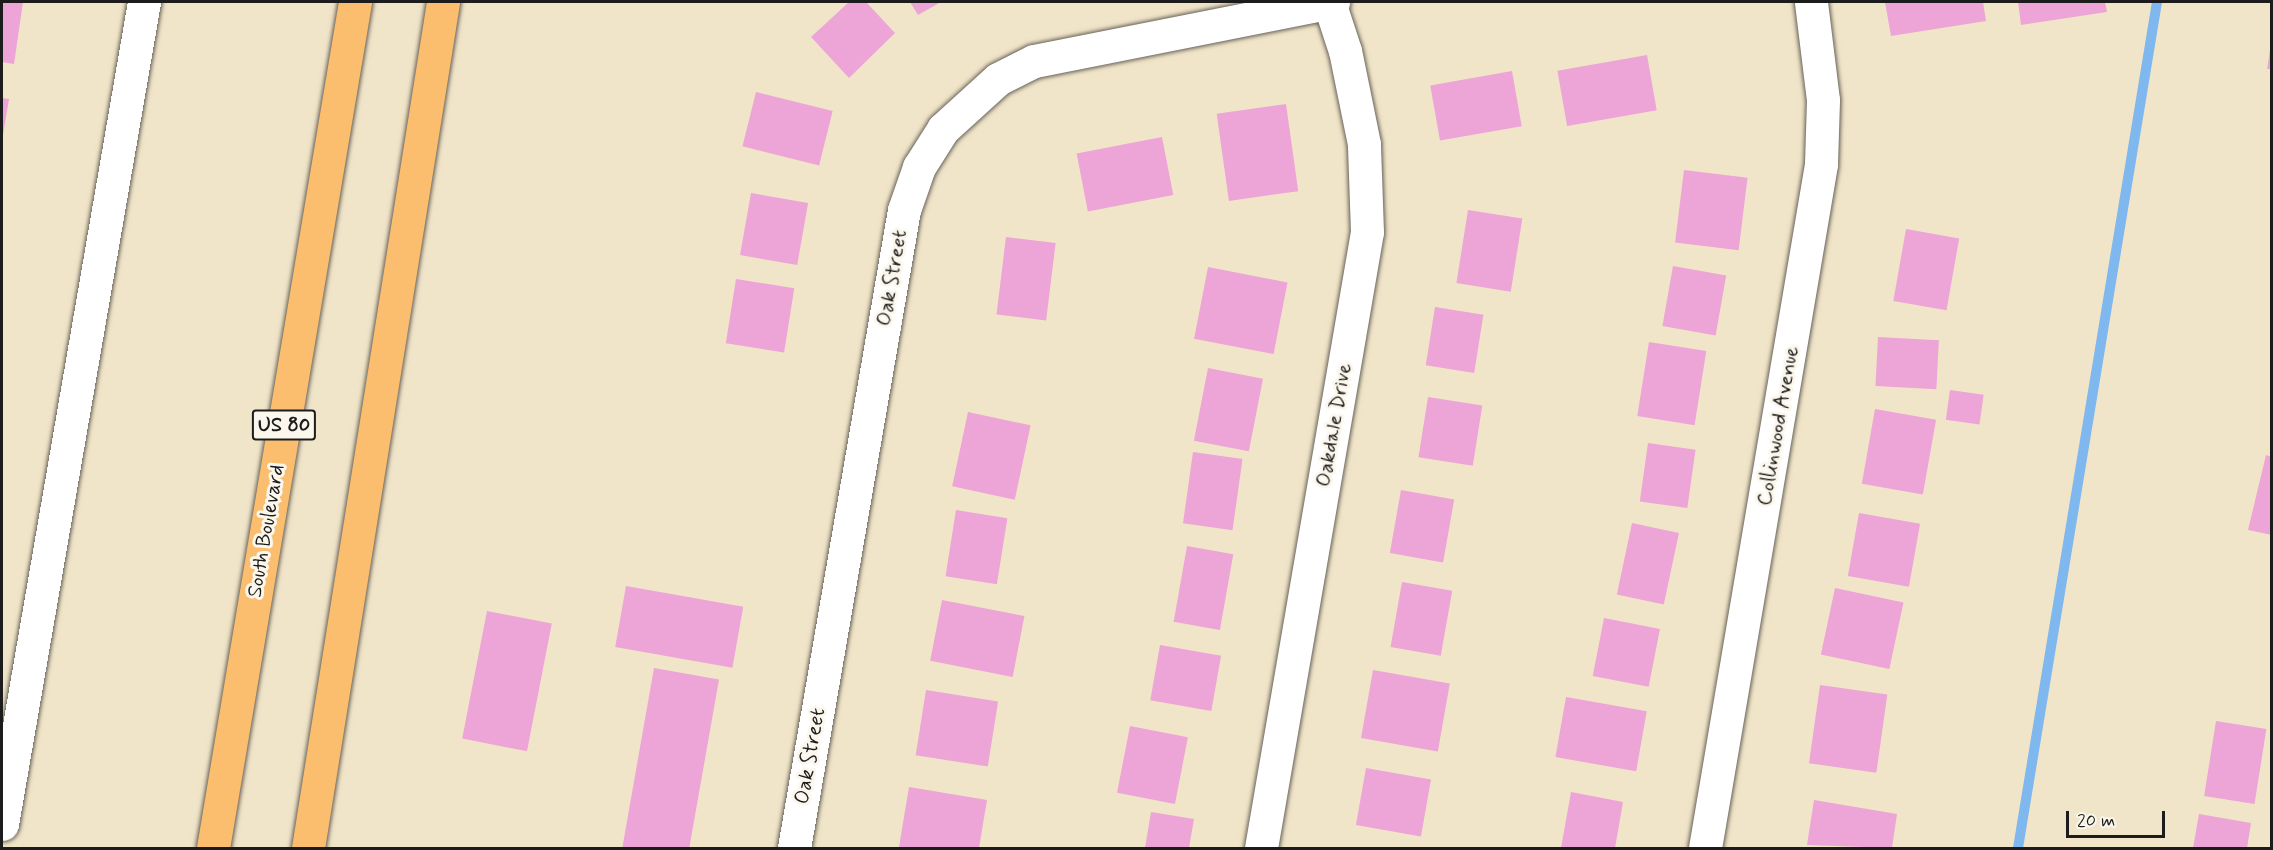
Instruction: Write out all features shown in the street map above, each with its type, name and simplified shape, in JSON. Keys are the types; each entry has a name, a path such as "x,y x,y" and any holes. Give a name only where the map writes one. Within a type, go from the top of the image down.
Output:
{"highway":[{"name":"South Boulevard","path":"213,849 356,2"},
{"path":"308,849 443,2"}],"street":[{"path":"2,824 144,2"},
{"name":"Oak Street","path":"794,849 904,210 919,167 937,138 966,104 998,79 1034,61 1331,2"},
{"name":"Oakdale Drive","path":"1261,849 1367,232 1364,144 1346,51 1331,2"},
{"name":"Collinwood Avenue","path":"1705,849 1821,164 1823,100 1810,2"}],"building":[{"path":"2,2 23,2 14,64 2,62"},
{"path":"849,2 866,2 895,33 849,78 811,37"},
{"path":"910,2 941,2 918,15"},
{"path":"1885,2 1983,2 1986,21 1891,36"},
{"path":"2018,2 2105,2 2107,12 2021,25"},
{"path":"2270,50 2272,50 2272,69 2267,69"},
{"path":"1647,55 1657,110 1567,126 1557,71"},
{"path":"1512,71 1522,126 1440,141 1430,85"},
{"path":"756,92 833,111 819,165 742,146"},
{"path":"2,98 9,99 3,135 2,135"},
{"path":"1286,104 1298,191 1229,201 1217,114"},
{"path":"1162,137 1173,195 1088,212 1077,154"},
{"path":"1684,170 1748,178 1739,250 1675,242"},
{"path":"751,193 808,203 797,265 740,255"},
{"path":"1468,210 1522,219 1511,292 1456,283"},
{"path":"1906,229 1959,238 1947,310 1893,301"},
{"path":"1006,237 1056,243 1046,321 996,314"},
{"path":"1673,266 1726,275 1716,335 1662,326"},
{"path":"1208,267 1288,282 1274,354 1194,339"},
{"path":"736,279 794,288 784,352 726,343"},
{"path":"1435,307 1483,315 1474,373 1426,365"},
{"path":"1878,337 1939,340 1936,389 1875,386"},
{"path":"1649,342 1706,351 1695,425 1637,416"},
{"path":"1208,368 1263,379 1249,451 1194,441"},
{"path":"1950,390 1984,395 1979,424 1946,420"},
{"path":"1428,397 1482,406 1473,466 1418,457"},
{"path":"1875,409 1936,420 1923,495 1862,484"},
{"path":"968,412 1031,425 1015,500 952,486"},
{"path":"1648,443 1696,450 1687,508 1640,501"},
{"path":"1193,452 1243,459 1232,530 1183,523"},
{"path":"2266,455 2272,457 2272,535 2248,530"},
{"path":"1401,490 1454,499 1443,562 1390,553"},
{"path":"956,510 1007,518 997,584 946,576"},
{"path":"1859,513 1920,524 1909,587 1848,576"},
{"path":"1632,523 1679,533 1664,604 1617,594"},
{"path":"1187,546 1233,554 1220,630 1174,622"},
{"path":"1402,582 1452,591 1441,656 1391,647"},
{"path":"626,586 743,607 732,668 615,647"},
{"path":"1835,588 1903,603 1889,669 1821,655"},
{"path":"942,600 1024,616 1013,677 930,661"},
{"path":"487,611 552,624 527,751 462,739"},
{"path":"1604,618 1660,629 1649,687 1593,676"},
{"path":"1160,645 1221,656 1211,711 1150,700"},
{"path":"654,668 719,679 689,848 622,848"},
{"path":"1373,670 1450,684 1438,751 1361,738"},
{"path":"1820,685 1887,694 1876,773 1809,763"},
{"path":"926,690 998,701 988,767 916,755"},
{"path":"1566,697 1647,711 1636,771 1555,757"},
{"path":"2216,721 2266,729 2254,804 2204,796"},
{"path":"1130,726 1188,737 1175,804 1117,793"},
{"path":"1366,768 1431,779 1421,837 1356,825"},
{"path":"909,787 987,800 979,848 899,847"},
{"path":"1571,792 1623,802 1615,848 1561,848"},
{"path":"1814,800 1897,814 1892,848 1807,845"},
{"path":"1151,812 1194,819 1189,848 1145,848"},
{"path":"2199,814 2251,823 2247,848 2193,848"}],"waterway":[{"path":"2018,848 2157,2"}]}
